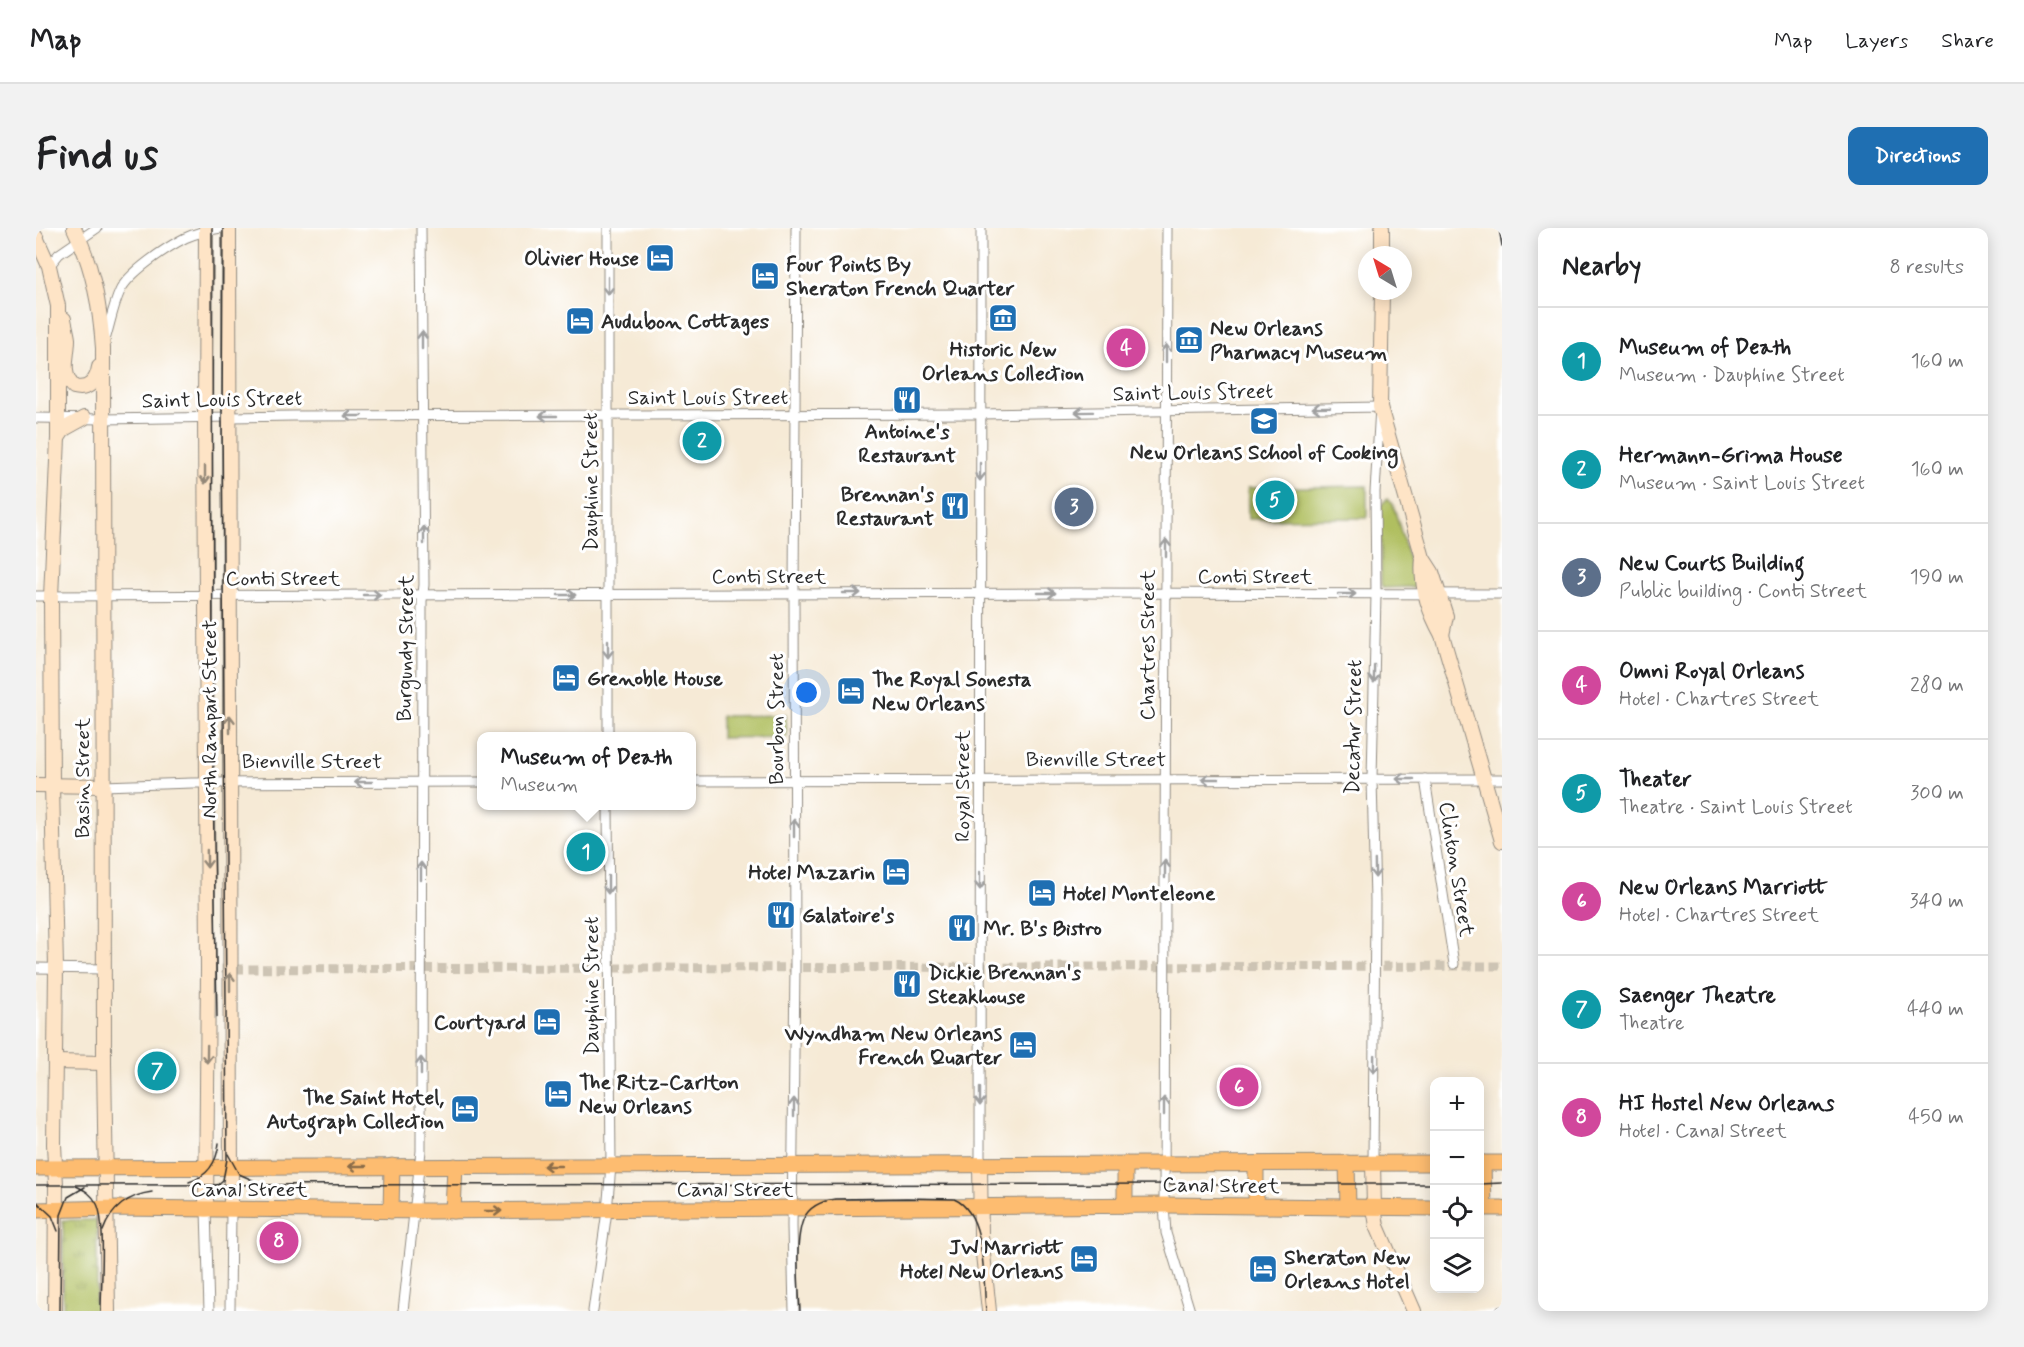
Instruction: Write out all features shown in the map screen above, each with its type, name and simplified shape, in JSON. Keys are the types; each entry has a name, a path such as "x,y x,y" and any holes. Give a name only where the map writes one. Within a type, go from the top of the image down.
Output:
{"main road":[{"path":"1347,1163 1348,1208"},
{"name":"Canal Street","path":"36,1168 1430,1163"},
{"path":"1484,1163 1502,1163"},
{"path":"1125,1164 1125,1206"},
{"path":"1256,1164 1256,1206"},
{"path":"391,1211 392,1166"},
{"path":"453,1211 455,1166"},
{"name":"Canal Street","path":"36,1210 107,1208 607,1211 1164,1205 1430,1208"},
{"path":"1484,1208 1502,1208"}],"street":[{"path":"49,266 77,234 97,228"},
{"path":"36,237 49,266 57,300 63,312 68,338 66,375 74,387 86,387 97,377 120,290 126,281 176,243 206,229 221,228"},
{"name":"North Rampart Street","path":"229,228 231,1209"},
{"name":"Burgundy Street","path":"403,1311 421,1151 422,595 424,585 421,228"},
{"name":"Dauphine Street","path":"608,228 608,732"},
{"name":"Bourbon Street","path":"794,1311 792,1210 794,1165 796,228"},
{"name":"Royal Street","path":"980,1165 981,228"},
{"name":"Chartres Street","path":"1167,228 1164,1205 1166,1233 1190,1311"},
{"path":"1382,228 1382,246"},
{"name":"North Rampart Street","path":"206,229 208,969 206,1210"},
{"path":"77,234 89,261 94,282 103,348"},
{"name":"Basin Street","path":"55,1311 56,968 51,597 58,438 57,300"},
{"name":"Decatur Street","path":"1373,1163 1375,901 1372,779 1376,594 1375,492 1380,407 1382,300"},
{"name":"Basin Street","path":"103,348 104,1063 108,1311"},
{"path":"1380,407 1423,558 1432,572 1433,594 1446,616 1442,635 1502,841"},
{"name":"Saint Louis Street","path":"36,418 981,414 1380,407"},
{"path":"58,438 64,429 84,418"},
{"name":"Conti Street","path":"36,596 1502,594"},
{"name":"Clinton Street","path":"1425,779 1454,964"},
{"name":"Bienville Street","path":"696,781 1502,779"},
{"name":"Bienville Street","path":"36,785 477,782"},
{"name":"Dauphine Street","path":"593,1311 611,1166 608,810"},
{"path":"36,968 104,969"},
{"path":"55,1062 104,1063"},
{"path":"1373,1163 1374,1208 1377,1226 1414,1311"},
{"path":"980,1165 981,1235 989,1311"},
{"path":"230,1311 231,1209"},
{"path":"206,1210 209,1311"}],"green space":[{"path":"1367,486 1367,518 1248,519 1248,488"},
{"path":"1387,499 1393,504 1415,587 1383,588 1381,584 1381,505"},
{"path":"786,715 787,737 721,738 721,716"},
{"path":"63,1220 97,1220 97,1311 63,1311"}],"tunnel":[{"path":"208,969 1502,966"}],"tram line":[{"path":"212,228 213,783 217,1017"},
{"path":"215,1187 223,1180 227,1159 222,417 223,228"},
{"path":"1499,228 1502,246"},
{"path":"189,1182 201,1176 214,1163 219,1143"},
{"path":"228,1154 239,1174 257,1182"},
{"path":"1484,1184 1502,1183"},
{"path":"36,1185 1430,1184"},
{"path":"76,1186 93,1198 100,1213 101,1311"},
{"path":"60,1311 61,1215 68,1197 85,1187"},
{"path":"103,1231 106,1223 122,1204 136,1196 152,1192"},
{"path":"800,1311 799,1238 804,1218 810,1210 821,1203 835,1199 907,1198 954,1199 965,1207 978,1232 986,1311"},
{"path":"36,1201 52,1216 58,1231"}],"place":[{"name":"Olivier House","path":"660,258"},
{"name":"Four Points By Sheraton French Quarter","path":"765,276"},
{"name":"Historic New Orleans Collection","path":"1003,318"},
{"name":"Audubon Cottages","path":"580,321"},
{"name":"New Orleans Pharmacy Museum","path":"1189,340"},
{"name":"Omni Royal Orleans","path":"1126,348"},
{"name":"Antoine's Restaurant","path":"907,400"},
{"name":"New Orleans School of Cooking","path":"1264,421"},
{"name":"Hermann-Grima House","path":"702,441"},
{"name":"Theater","path":"1275,500"},
{"name":"Brennan's Restaurant","path":"955,506"},
{"name":"New Courts Building","path":"1074,507"},
{"name":"Grenoble House","path":"566,678"},
{"name":"The Royal Sonesta New Orleans","path":"851,691"},
{"name":"Museum of Death","path":"586,852"},
{"name":"Hotel Mazarin","path":"896,872"},
{"name":"Hotel Monteleone","path":"1042,893"},
{"name":"Galatoire's","path":"781,915"},
{"name":"Mr. B's Bistro","path":"962,928"},
{"name":"Dickie Brennan's Steakhouse","path":"907,984"},
{"name":"Courtyard","path":"547,1022"},
{"name":"Wyndham New Orleans French Quarter","path":"1023,1045"},
{"name":"Saenger Theatre","path":"157,1071"},
{"name":"New Orleans Marriott","path":"1239,1087"},
{"name":"The Ritz-Carlton New Orleans","path":"558,1094"},
{"name":"The Saint Hotel, Autograph Collection","path":"465,1109"},
{"name":"HI Hostel New Orleans","path":"279,1241"},
{"name":"JW Marriott Hotel New Orleans","path":"1084,1259"},
{"name":"Sheraton New Orleans Hotel","path":"1263,1269"}]}
